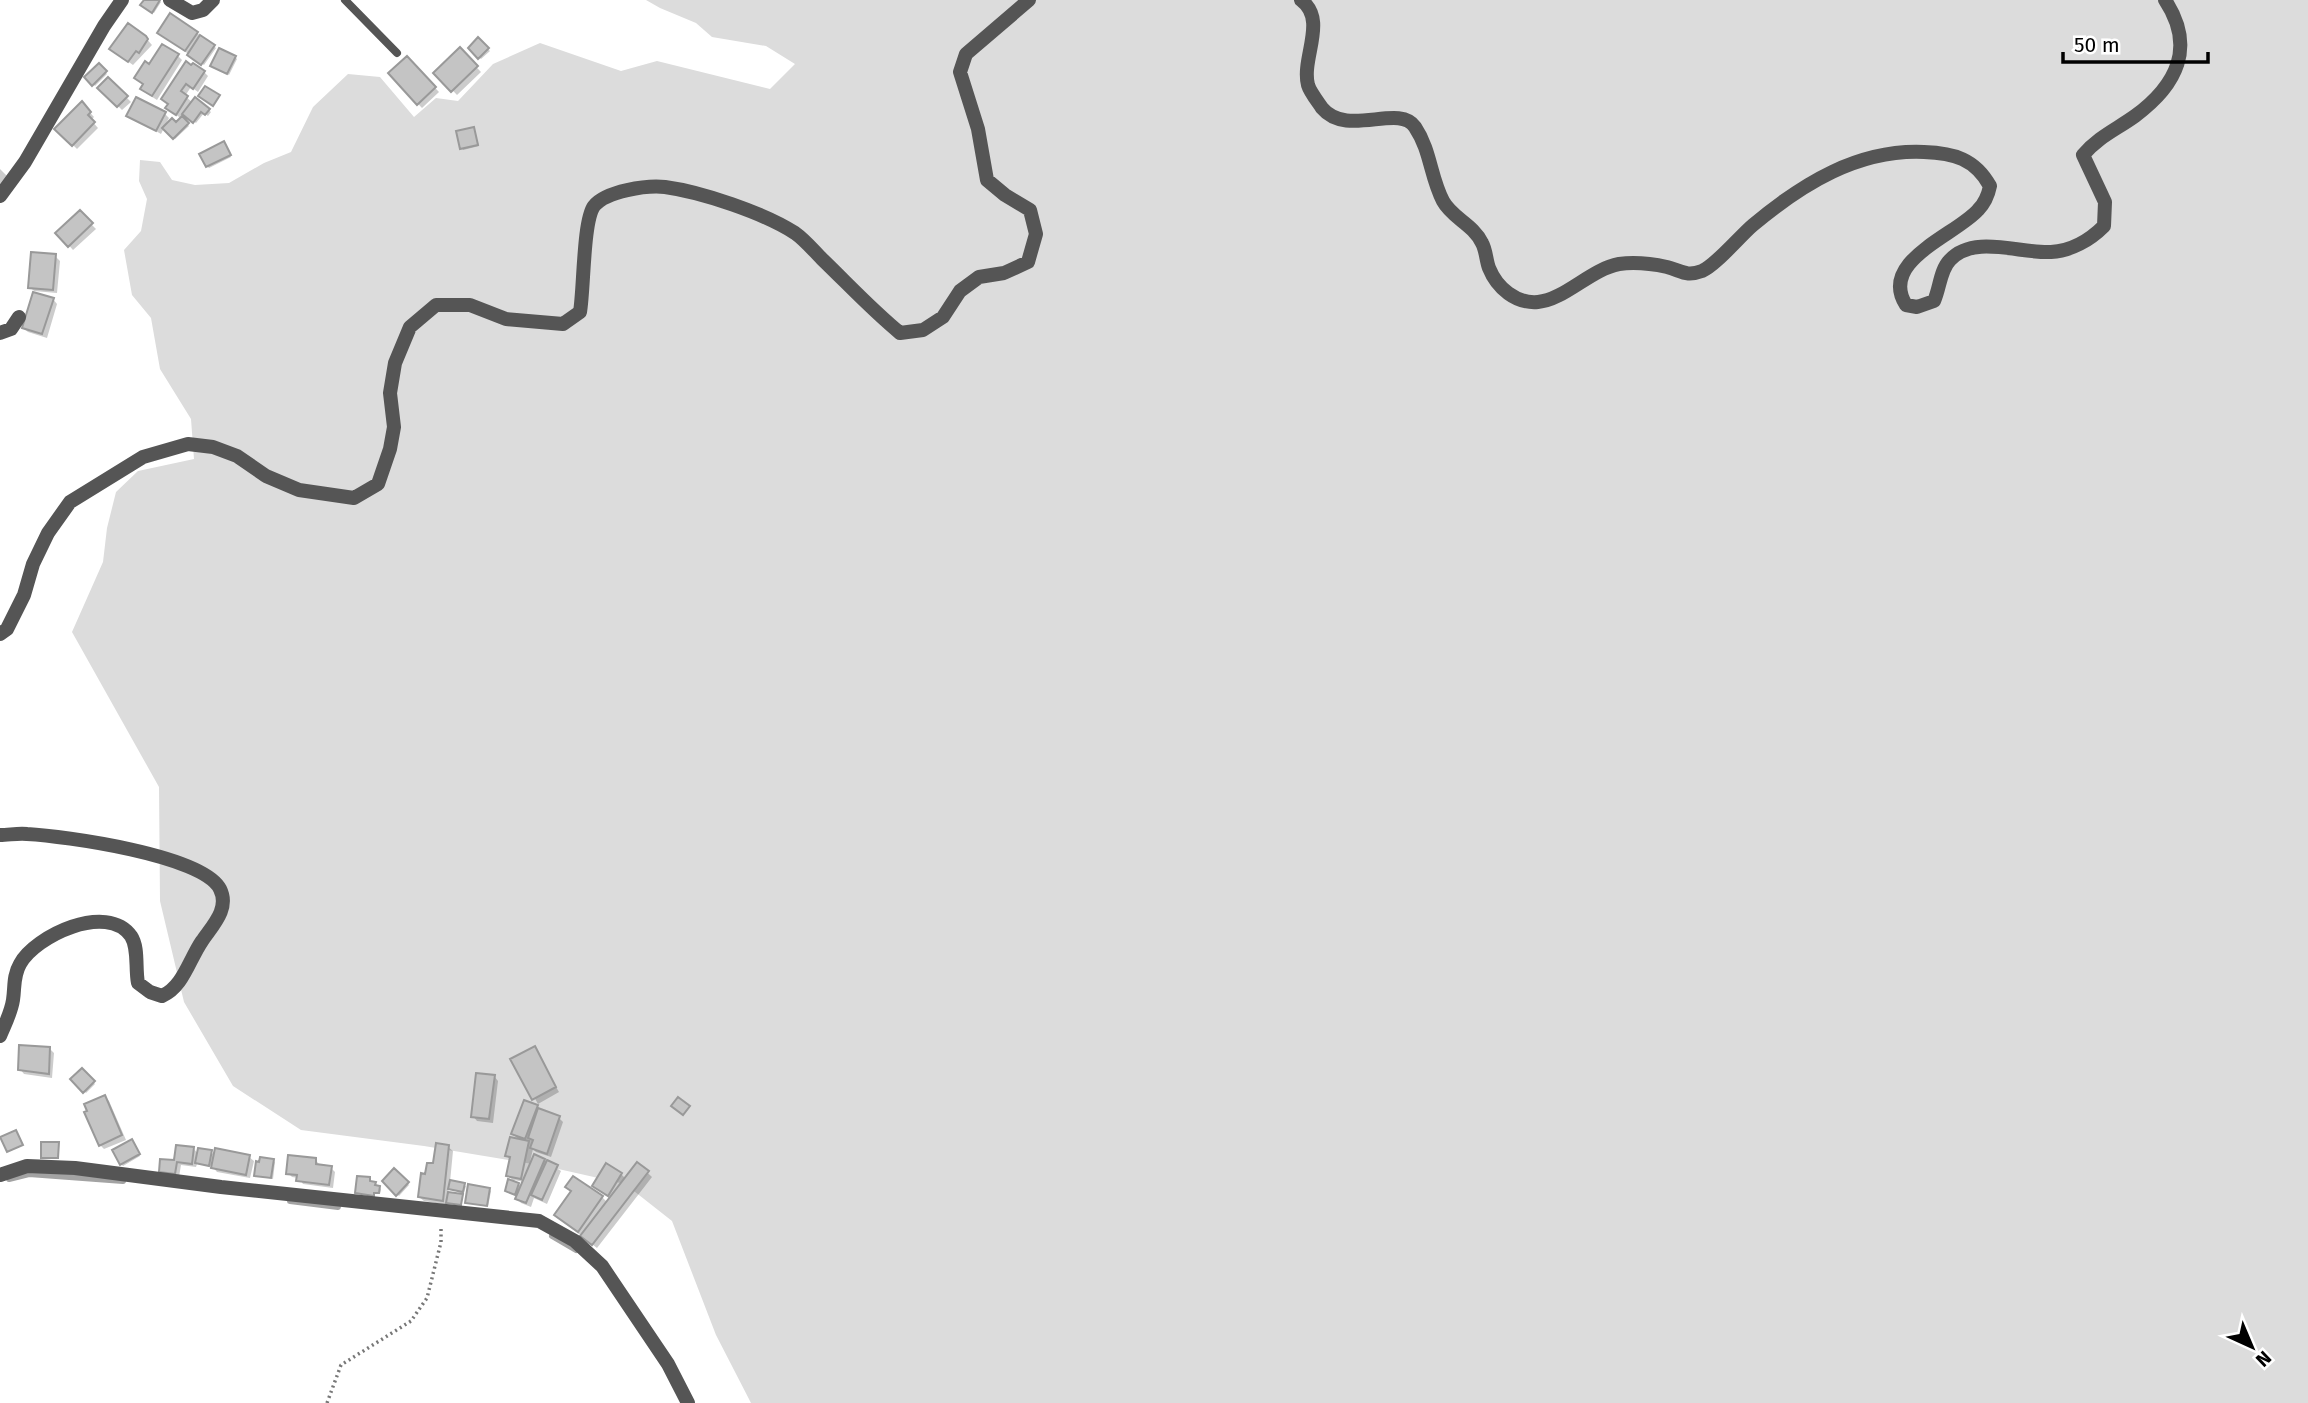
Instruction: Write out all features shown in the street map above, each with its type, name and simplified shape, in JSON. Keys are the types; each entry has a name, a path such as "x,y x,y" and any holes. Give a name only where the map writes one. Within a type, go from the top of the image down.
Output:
{"street":[{"path":"0,196 25,162 122,0"},
{"path":"170,0 192,13 203,10 213,0"},
{"path":"0,634 6,629 24,595 33,564 48,533 70,502 143,457 188,444 213,447 237,456 267,476 299,490 354,498 378,484 394,427 390,393 395,363 410,327 436,305 470,305 506,319 563,324 580,312 586,239 594,206 614,192 663,186 754,212 797,234 858,292 872,310 900,333 923,330 943,317 960,291 979,276 1004,273 1028,262 1036,234 1030,210 987,180 978,129 960,72 966,54 1029,0"},
{"path":"1301,0 1308,5 1314,20 1308,58 1308,85 1324,110 1337,119 1378,121 1400,116 1412,123 1430,156 1443,200 1451,213 1468,225 1482,242 1490,269 1497,282 1511,296 1539,302 1556,296 1601,270 1619,264 1666,267 1687,275 1705,270 1754,224 1819,177 1862,159 1913,151 1945,152 1969,162 1983,173 1990,186 1987,200 1977,212 1914,257 1906,268 1900,295 1906,305 1917,307 1934,300 1943,270 1951,259 1965,251 1994,248 2051,252 2090,239 2104,226 2105,202 2083,155 2094,142 2135,116 2156,97 2176,71 2182,38 2176,17 2165,0"},
{"path":"0,333 11,329 19,317"},
{"path":"0,835 26,834 131,849 173,860 209,877 220,889 222,901 220,916 174,991 162,996 150,992 138,983 135,966 137,948 131,936 121,926 95,921 76,925 40,945 20,962 13,979 13,999 8,1019 0,1036"},
{"path":"0,1173 27,1166 75,1168 539,1221 575,1241 602,1266 668,1364 688,1403"}],"lane":[{"path":"345,0 397,53"}],"path":[{"path":"327,1403 341,1365 411,1321 427,1298 441,1242 440,1210"}],"shaded area":[{"path":"646,0 2308,0 2308,1403 751,1403 716,1335 672,1221 625,1184 545,1166 424,1146 301,1130 233,1086 184,1002 160,901 159,787 72,632 103,562 107,528 116,492 138,471 194,459 191,419 160,369 151,318 132,295 124,250 141,231 147,199 139,181 140,160 160,162 172,180 195,185 229,183 264,163 291,152 313,107 348,74 380,77 414,117 436,98 458,101 493,64 540,43 621,71 657,61 770,89 795,64 766,46 712,37 696,23"}],"building":[{"path":"144,0 160,0 152,13 140,5"},
{"path":"170,13 198,32 185,51 157,33"},
{"path":"128,23 148,39 139,53 136,51 128,62 109,49"},
{"path":"200,35 215,45 201,65 187,55"},
{"path":"478,37 489,48 478,59 468,48"},
{"path":"162,44 179,54 152,96 140,89 143,84 134,78 145,61 149,64"},
{"path":"460,47 478,66 451,92 433,73"},
{"path":"219,48 236,56 227,74 210,66"},
{"path":"407,56 436,87 417,105 388,73"},
{"path":"186,61 205,71 193,89 186,84 181,91 188,96 176,115 165,108 168,104 161,99"},
{"path":"99,63 107,71 92,86 84,77"},
{"path":"108,77 128,96 117,107 97,88"},
{"path":"205,86 220,95 213,106 198,96"},
{"path":"136,97 166,112 156,131 126,116"},
{"path":"195,97 210,109 205,115 201,112 193,123 182,114"},
{"path":"82,101 91,112 88,115 95,122 72,146 54,129"},
{"path":"182,116 189,123 173,139 162,128 172,118 176,122"},
{"path":"474,127 478,145 460,149 456,131"},
{"path":"224,141 231,155 206,167 199,154"},
{"path":"80,210 93,223 68,247 55,233"},
{"path":"31,252 56,254 53,290 28,288"},
{"path":"33,292 54,298 42,334 22,328"},
{"path":"19,1045 50,1047 49,1074 18,1070"},
{"path":"535,1046 556,1087 532,1100 510,1059"},
{"path":"82,1068 95,1081 83,1093 70,1079"},
{"path":"476,1073 495,1075 489,1119 471,1117"},
{"path":"105,1095 122,1135 99,1146 84,1112 87,1111 84,1104"},
{"path":"678,1097 690,1106 683,1115 671,1106"},
{"path":"524,1100 538,1105 525,1139 511,1134"},
{"path":"538,1108 560,1116 547,1154 530,1148 533,1140 528,1138"},
{"path":"16,1130 23,1145 7,1152 0,1137"},
{"path":"510,1137 529,1141 521,1179 506,1176 510,1157 505,1156"},
{"path":"132,1139 140,1154 120,1165 112,1150"},
{"path":"41,1142 59,1142 58,1158 41,1158"},
{"path":"436,1143 449,1145 443,1201 418,1197 421,1173 425,1174 427,1163 433,1163"},
{"path":"176,1145 194,1147 192,1164 177,1162 175,1174 159,1172 160,1159 174,1160"},
{"path":"198,1148 212,1150 209,1166 195,1163"},
{"path":"215,1148 250,1155 246,1175 211,1168"},
{"path":"534,1154 545,1159 526,1203 515,1199"},
{"path":"288,1155 316,1158 316,1164 332,1166 329,1185 296,1181 297,1175 286,1174"},
{"path":"260,1157 274,1159 271,1178 254,1176 256,1161 259,1162"},
{"path":"547,1160 558,1165 542,1200 531,1195"},
{"path":"637,1162 649,1171 592,1245 580,1236"},
{"path":"606,1163 622,1173 608,1196 592,1186"},
{"path":"394,1168 409,1182 396,1196 382,1181"},
{"path":"357,1176 370,1177 370,1181 380,1186 379,1193 374,1193 374,1196 355,1193"},
{"path":"573,1176 603,1196 578,1232 554,1215 571,1191 565,1187"},
{"path":"508,1179 519,1183 515,1195 505,1191"},
{"path":"450,1180 465,1183 463,1192 448,1189"},
{"path":"468,1184 490,1188 487,1206 465,1203"},
{"path":"448,1192 463,1194 461,1205 446,1203"}],"waterway":[{"path":"9,1179 29,1174 123,1181"},
{"path":"290,1201 338,1207"},
{"path":"552,1236 576,1250"}]}
